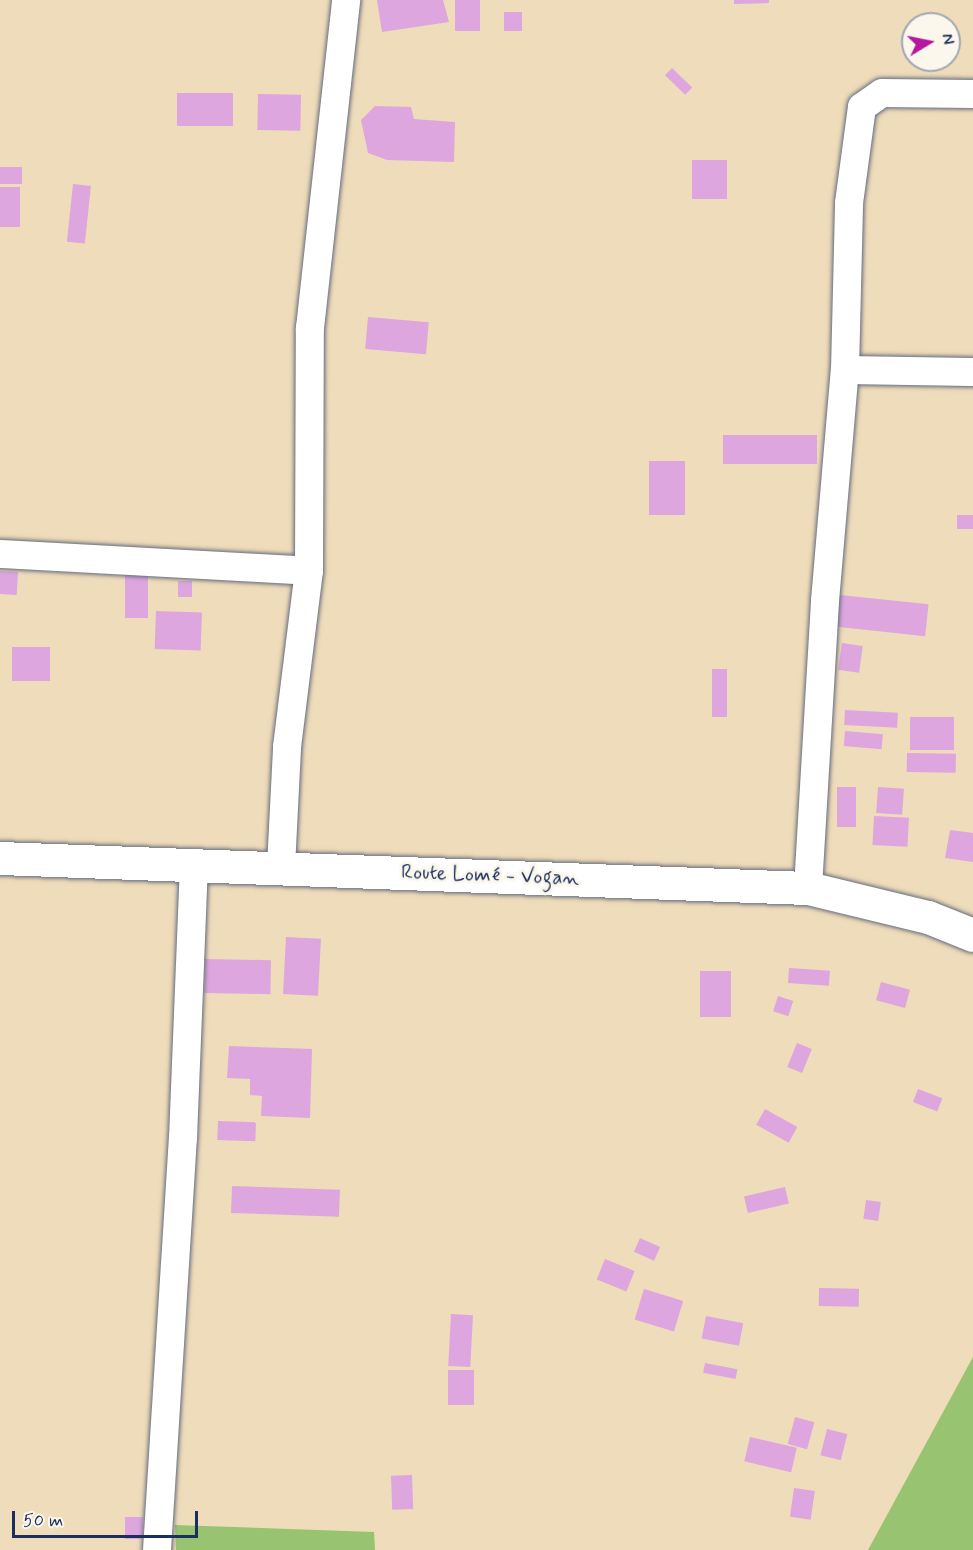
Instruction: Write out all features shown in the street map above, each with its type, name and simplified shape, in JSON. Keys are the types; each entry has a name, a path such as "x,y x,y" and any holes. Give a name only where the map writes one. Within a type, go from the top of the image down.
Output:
{"main road":[{"name":"Route Lomé - Vogan","path":"0,858 808,888 928,917 973,935"}],"street":[{"path":"281,867 287,747 309,571 310,328 346,0"},
{"path":"808,888 825,601 845,370 849,203 862,107 882,93 973,94"},
{"path":"845,370 973,372"},
{"path":"0,554 309,571"},
{"path":"157,1550 182,1150 194,866"}],"green space":[{"path":"973,1357 973,1550 868,1550"},
{"path":"175,1525 374,1532 375,1550 176,1550"}],"building":[{"path":"377,0 443,0 449,22 382,32"},
{"path":"455,0 480,0 480,31 455,31"},
{"path":"734,0 769,0 769,3 734,4"},
{"path":"504,12 522,12 522,31 504,31"},
{"path":"672,68 692,87 685,95 665,75"},
{"path":"177,93 233,93 233,126 177,126"},
{"path":"258,94 301,95 300,131 257,130"},
{"path":"375,106 411,107 414,119 455,122 454,162 387,160 368,153 361,120"},
{"path":"692,160 727,160 727,199 692,199"},
{"path":"0,167 22,167 22,184 0,184"},
{"path":"73,184 91,186 85,244 67,242"},
{"path":"0,187 20,187 20,227 0,227"},
{"path":"368,317 429,322 426,354 365,349"},
{"path":"723,435 817,435 817,464 723,464"},
{"path":"649,461 685,461 685,515 649,515"},
{"path":"957,515 973,515 973,529 957,529"},
{"path":"0,571 18,572 17,595 0,594"},
{"path":"125,574 148,574 148,618 125,618"},
{"path":"178,581 192,581 192,597 178,597"},
{"path":"840,595 929,604 925,636 837,627"},
{"path":"156,611 202,613 201,651 155,649"},
{"path":"842,643 863,646 859,673 838,670"},
{"path":"12,647 50,647 50,681 12,681"},
{"path":"712,669 727,669 727,717 712,717"},
{"path":"845,710 898,713 897,728 844,725"},
{"path":"910,717 954,717 954,750 910,750"},
{"path":"845,731 883,734 882,749 844,746"},
{"path":"907,753 956,754 956,773 907,772"},
{"path":"837,787 856,787 856,827 837,827"},
{"path":"878,787 904,789 902,815 876,813"},
{"path":"874,816 909,818 907,847 872,845"},
{"path":"950,830 973,833 973,862 945,858"},
{"path":"286,937 321,939 318,996 283,994"},
{"path":"205,959 271,960 270,994 204,993"},
{"path":"789,968 830,971 829,986 788,983"},
{"path":"700,971 731,971 731,1017 700,1017"},
{"path":"881,982 910,990 905,1008 876,1000"},
{"path":"778,996 793,1001 788,1016 773,1011"},
{"path":"797,1043 812,1049 802,1073 787,1067"},
{"path":"229,1046 312,1049 310,1118 261,1116 262,1096 250,1095 250,1079 227,1078"},
{"path":"918,1089 942,1098 937,1111 913,1102"},
{"path":"765,1109 797,1127 789,1143 756,1125"},
{"path":"218,1121 256,1122 255,1141 217,1140"},
{"path":"232,1186 340,1190 339,1217 231,1213"},
{"path":"785,1187 789,1204 748,1213 744,1196"},
{"path":"866,1200 881,1202 878,1221 863,1219"},
{"path":"640,1238 660,1247 654,1261 634,1252"},
{"path":"605,1259 635,1271 626,1291 597,1279"},
{"path":"819,1288 859,1289 859,1307 819,1306"},
{"path":"644,1289 683,1301 674,1332 635,1320"},
{"path":"451,1314 473,1315 470,1367 448,1366"},
{"path":"706,1316 743,1323 739,1346 702,1339"},
{"path":"705,1363 737,1369 735,1379 703,1373"},
{"path":"448,1370 474,1370 474,1405 448,1405"},
{"path":"795,1417 814,1422 807,1449 788,1444"},
{"path":"827,1429 847,1434 841,1460 820,1455"},
{"path":"750,1437 797,1448 791,1472 744,1461"},
{"path":"412,1475 413,1509 392,1510 391,1476"},
{"path":"794,1488 815,1491 811,1520 790,1517"},
{"path":"125,1517 143,1517 143,1539 125,1539"}]}
